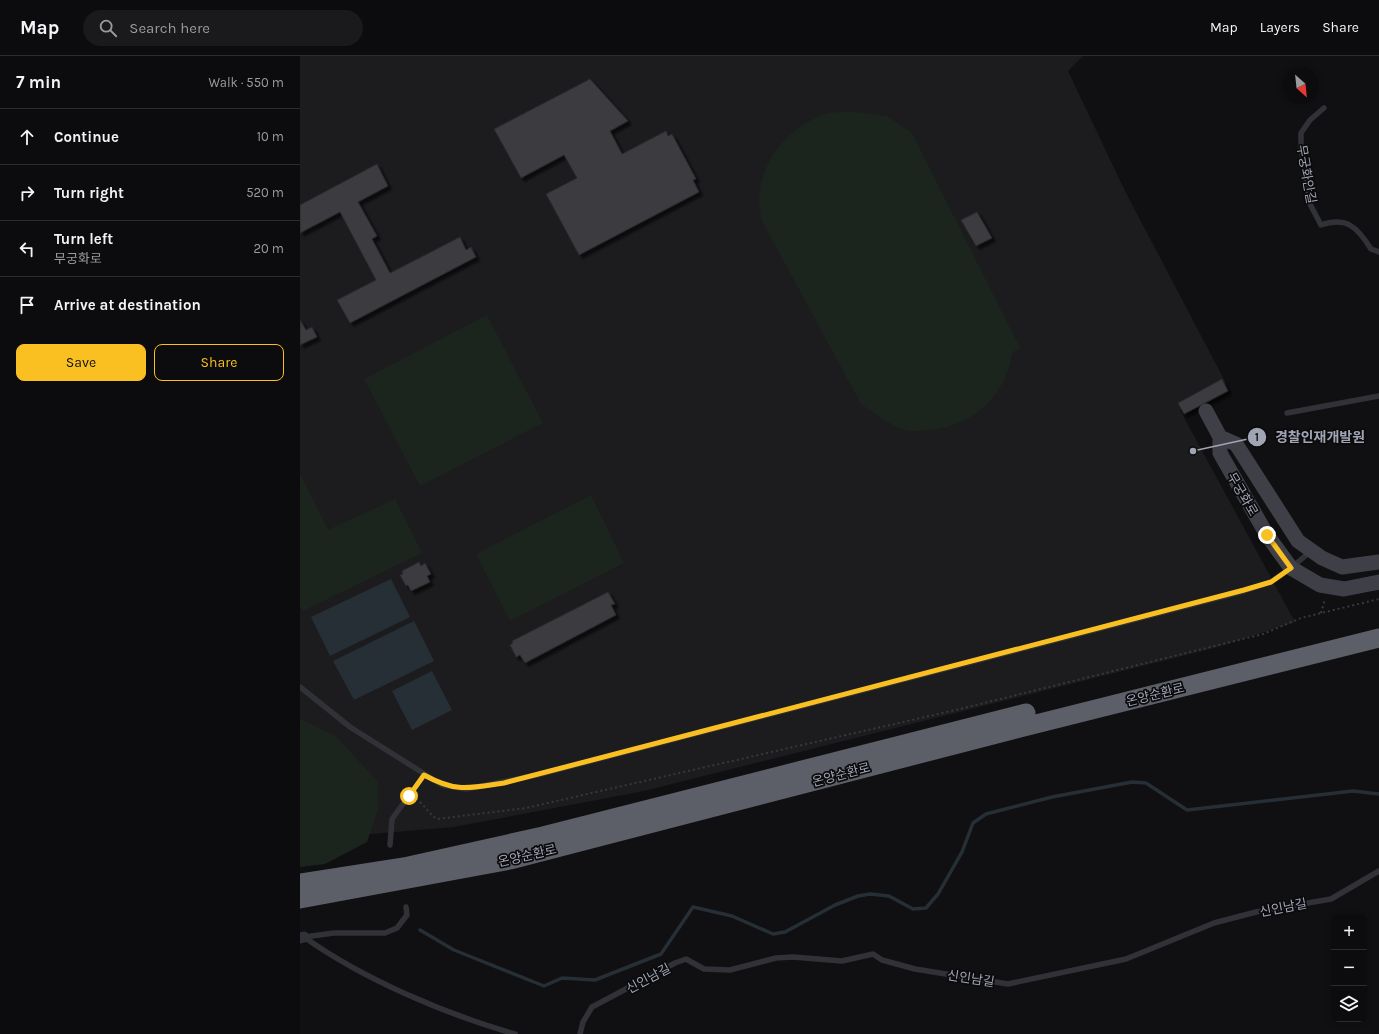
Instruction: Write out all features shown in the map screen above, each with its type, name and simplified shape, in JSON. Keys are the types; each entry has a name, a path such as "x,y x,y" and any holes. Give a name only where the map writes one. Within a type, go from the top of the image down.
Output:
{"highway":[{"name":"온양순환로","path":"300,883 404,867 543,836 886,748 1379,625"},
{"name":"온양순환로","path":"300,899 510,860 1012,730 1379,638"}],"street":[{"name":"무궁화로","path":"1206,411 1220,437 1220,453 1267,535 1291,568 1324,586 1344,589 1379,582"},
{"name":"무궁화로","path":"1220,437 1236,444 1298,541 1311,551 1342,567 1379,562"}],"lane":[{"name":"무궁화안길","path":"1324,108 1310,120 1301,133 1301,148 1310,204 1321,225 1332,221 1346,223 1361,232 1371,249 1379,252"},
{"path":"1287,414 1379,396"},
{"path":"300,687 350,727 424,775 442,785 466,789 504,783 1244,590 1271,582 1311,551"},
{"path":"390,845 392,819 424,775"},
{"name":"신인남길","path":"580,1034 583,1022 592,1008 675,963 686,960 704,969 730,970 776,958 793,957 842,961 873,954 882,960 914,969 1008,984 1126,959 1214,923 1256,912 1331,899 1379,871"},
{"path":"302,938 334,933 385,933 397,928 407,915 406,907"},
{"path":"302,938 329,955 375,979 483,1025 515,1034"}],"path":[{"path":"409,796 420,801 428,814 437,819 526,808 968,707 1263,634 1301,618 1379,599"}],"shaded area":[{"path":"300,56 1083,56 1068,71 1126,193 1227,385 1180,410 1295,622 1218,647 644,791 454,827 300,840"},
{"path":"835,112 857,112 887,116 912,133 1020,348 1012,353 1009,368 1003,383 985,406 960,422 946,427 924,431 906,430 886,421 861,404 762,221 759,204 760,187 765,171 772,157 782,143 808,122 823,115"},
{"path":"487,315 543,423 420,486 364,379"},
{"path":"300,474 328,530 395,499 422,553 303,611 300,605"},
{"path":"591,495 624,563 510,621 476,554"},
{"path":"391,579 410,617 330,656 311,617"},
{"path":"414,621 434,661 354,700 333,661"},
{"path":"432,671 452,710 412,730 392,691"},
{"path":"300,719 336,736 378,782 378,809 367,842 325,864 300,867"}],"building":[{"path":"590,79 628,121 610,131 622,154 666,131 668,136 672,134 696,179 693,180 699,192 579,255 546,194 577,178 564,155 521,178 494,129"},
{"path":"377,164 388,186 358,202 377,236 372,239 390,273 460,237 466,250 471,247 476,257 350,323 337,300 376,280 340,212 300,233 300,205"},
{"path":"977,212 992,238 976,246 961,220"},
{"path":"300,320 306,330 312,327 317,337 300,345"},
{"path":"1222,379 1228,391 1184,414 1178,403"},
{"path":"419,562 421,566 425,563 431,574 427,576 430,582 411,591 408,585 406,586 400,575 403,574 402,571"},
{"path":"608,592 615,604 611,605 616,615 525,663 520,655 516,657 510,645 513,643 512,641"}],"waterway":[{"path":"420,930 454,950 544,986 562,978 595,980 661,954 693,907 732,916 773,934 785,932 835,905 858,896 870,894 889,896 913,909 926,908 938,894 962,852 973,823 986,814 1052,797 1132,782 1146,783 1187,810 1353,791 1379,794"}],"place":[{"name":"경찰인재개발원","path":"1193,451"}],"route":[{"path":"409,796 424,775 442,785 466,789 504,783 1271,582 1291,568 1267,535"}]}
